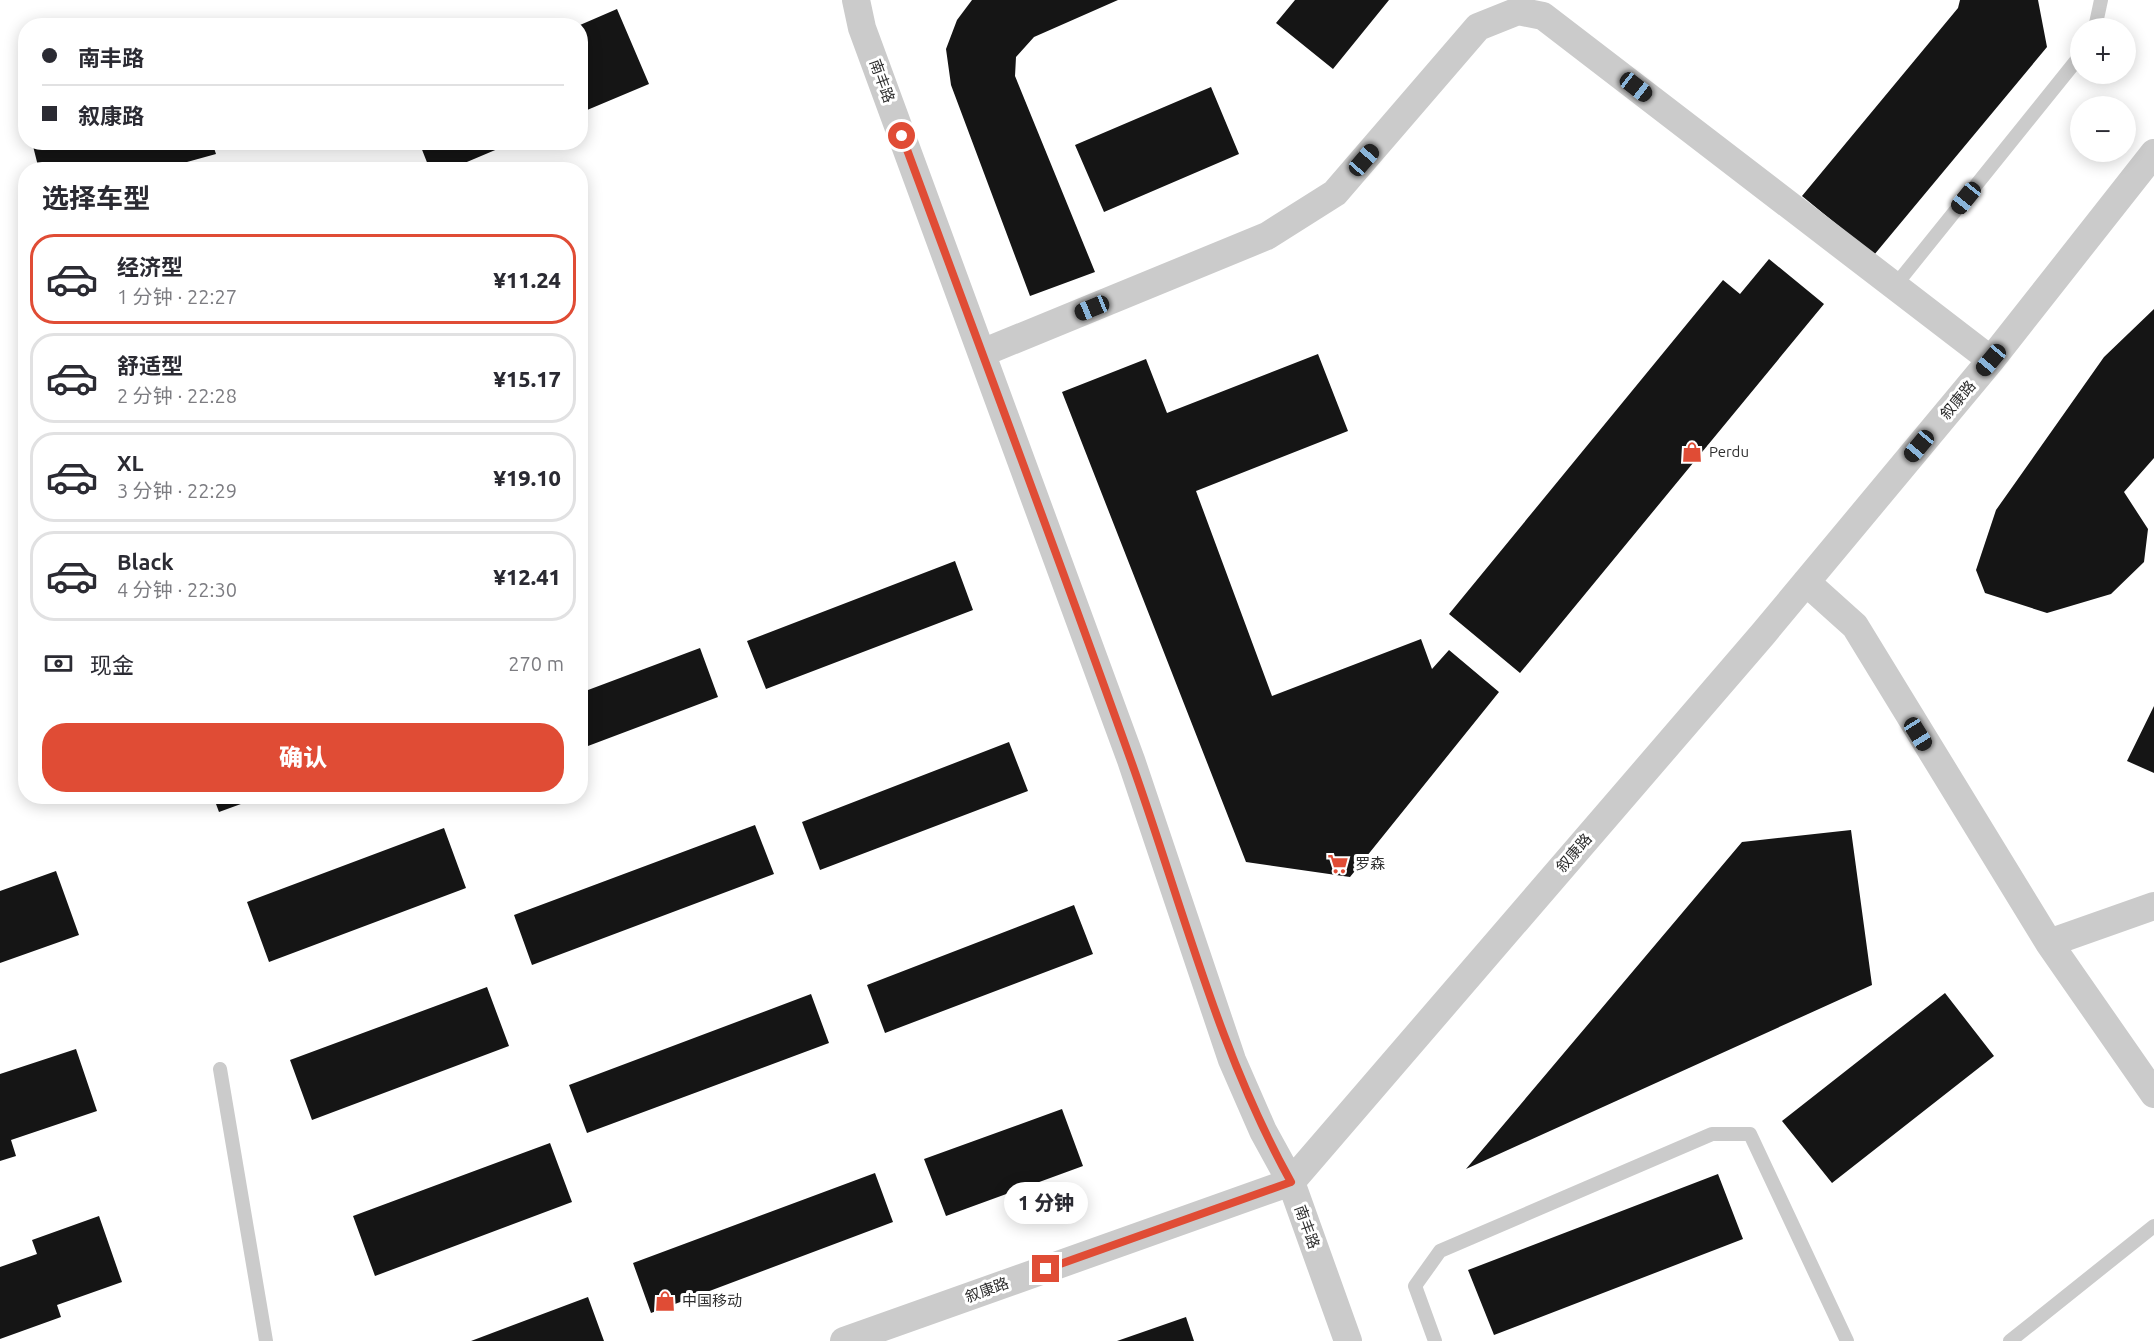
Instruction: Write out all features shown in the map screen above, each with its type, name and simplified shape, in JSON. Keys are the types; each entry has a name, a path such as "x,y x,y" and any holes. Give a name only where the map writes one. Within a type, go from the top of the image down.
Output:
{"street":[{"name":"南丰路","path":"856,0 862,28 1131,760 1232,1060 1263,1131 1291,1182 1348,1341"},
{"path":"982,353 1266,236 1335,193 1478,27 1518,11 1543,16 1991,360"},
{"name":"叙康路","path":"843,1341 1291,1182 1806,582 1991,360 2154,153"},
{"path":"1806,582 1855,626 2049,944 2154,1094"},
{"path":"2049,944 2154,906"}],"lane":[{"path":"2097,18 2101,0"},
{"path":"1894,287 2070,68"},
{"path":"220,1069 266,1341"},
{"path":"1435,1341 1415,1286 1440,1251 1712,1134 1750,1134 1847,1341"},
{"path":"2010,1341 2154,1226"}],"building":[{"path":"972,0 1118,0 1034,37 1016,57 1015,76 1095,272 1030,296 951,85 946,49 957,20"},
{"path":"1295,0 1389,0 1333,69 1276,23"},
{"path":"1960,0 2038,0 2047,47 1874,255 1802,196 1958,8"},
{"path":"617,9 649,84 588,110 588,22"},
{"path":"1211,87 1239,154 1104,212 1075,145"},
{"path":"34,150 215,150 216,154 187,162 37,162"},
{"path":"422,150 495,150 467,162 427,162"},
{"path":"1769,259 1824,304 1520,673 1449,614 1723,280 1740,294"},
{"path":"2154,309 2154,458 2124,492 2148,529 2144,562 2111,594 2047,613 1985,593 1976,570 1996,510 2104,357"},
{"path":"1318,354 1348,431 1196,491 1272,696 1421,639 1432,669 1449,650 1499,692 1350,877 1246,862 1062,392 1146,359 1167,413"},
{"path":"955,561 973,610 766,689 747,641"},
{"path":"700,648 718,697 588,746 588,690"},
{"path":"2154,706 2154,773 2127,761"},
{"path":"1009,742 1028,791 820,870 802,822"},
{"path":"216,804 241,804 219,812"},
{"path":"755,825 774,874 532,965 514,915"},
{"path":"444,828 466,888 269,962 247,902"},
{"path":"1851,830 1872,985 1466,1169 1742,842"},
{"path":"56,871 79,935 0,963 0,891"},
{"path":"1074,905 1093,954 885,1033 867,985"},
{"path":"487,987 509,1046 312,1120 290,1060"},
{"path":"1945,993 1994,1056 1832,1183 1782,1121"},
{"path":"811,994 829,1043 587,1133 569,1085"},
{"path":"76,1049 97,1111 11,1140 16,1156 0,1161 0,1074"},
{"path":"1062,1109 1083,1166 946,1216 924,1159"},
{"path":"550,1143 572,1202 375,1276 353,1216"},
{"path":"875,1173 893,1222 651,1313 633,1263"},
{"path":"1718,1174 1743,1239 1494,1335 1468,1270"},
{"path":"99,1216 122,1282 57,1305 61,1317 0,1339 0,1267 37,1254 32,1240"},
{"path":"588,1297 604,1341 471,1341"},
{"path":"1186,1317 1194,1341 1117,1341"}],"place":[{"name":"Perdu","path":"1692,452"},
{"name":"罗森","path":"1338,864"},
{"name":"中国移动","path":"665,1301"}],"route":[{"path":"902,136 1131,760 1232,1060 1263,1131 1291,1182 1046,1269"}]}
